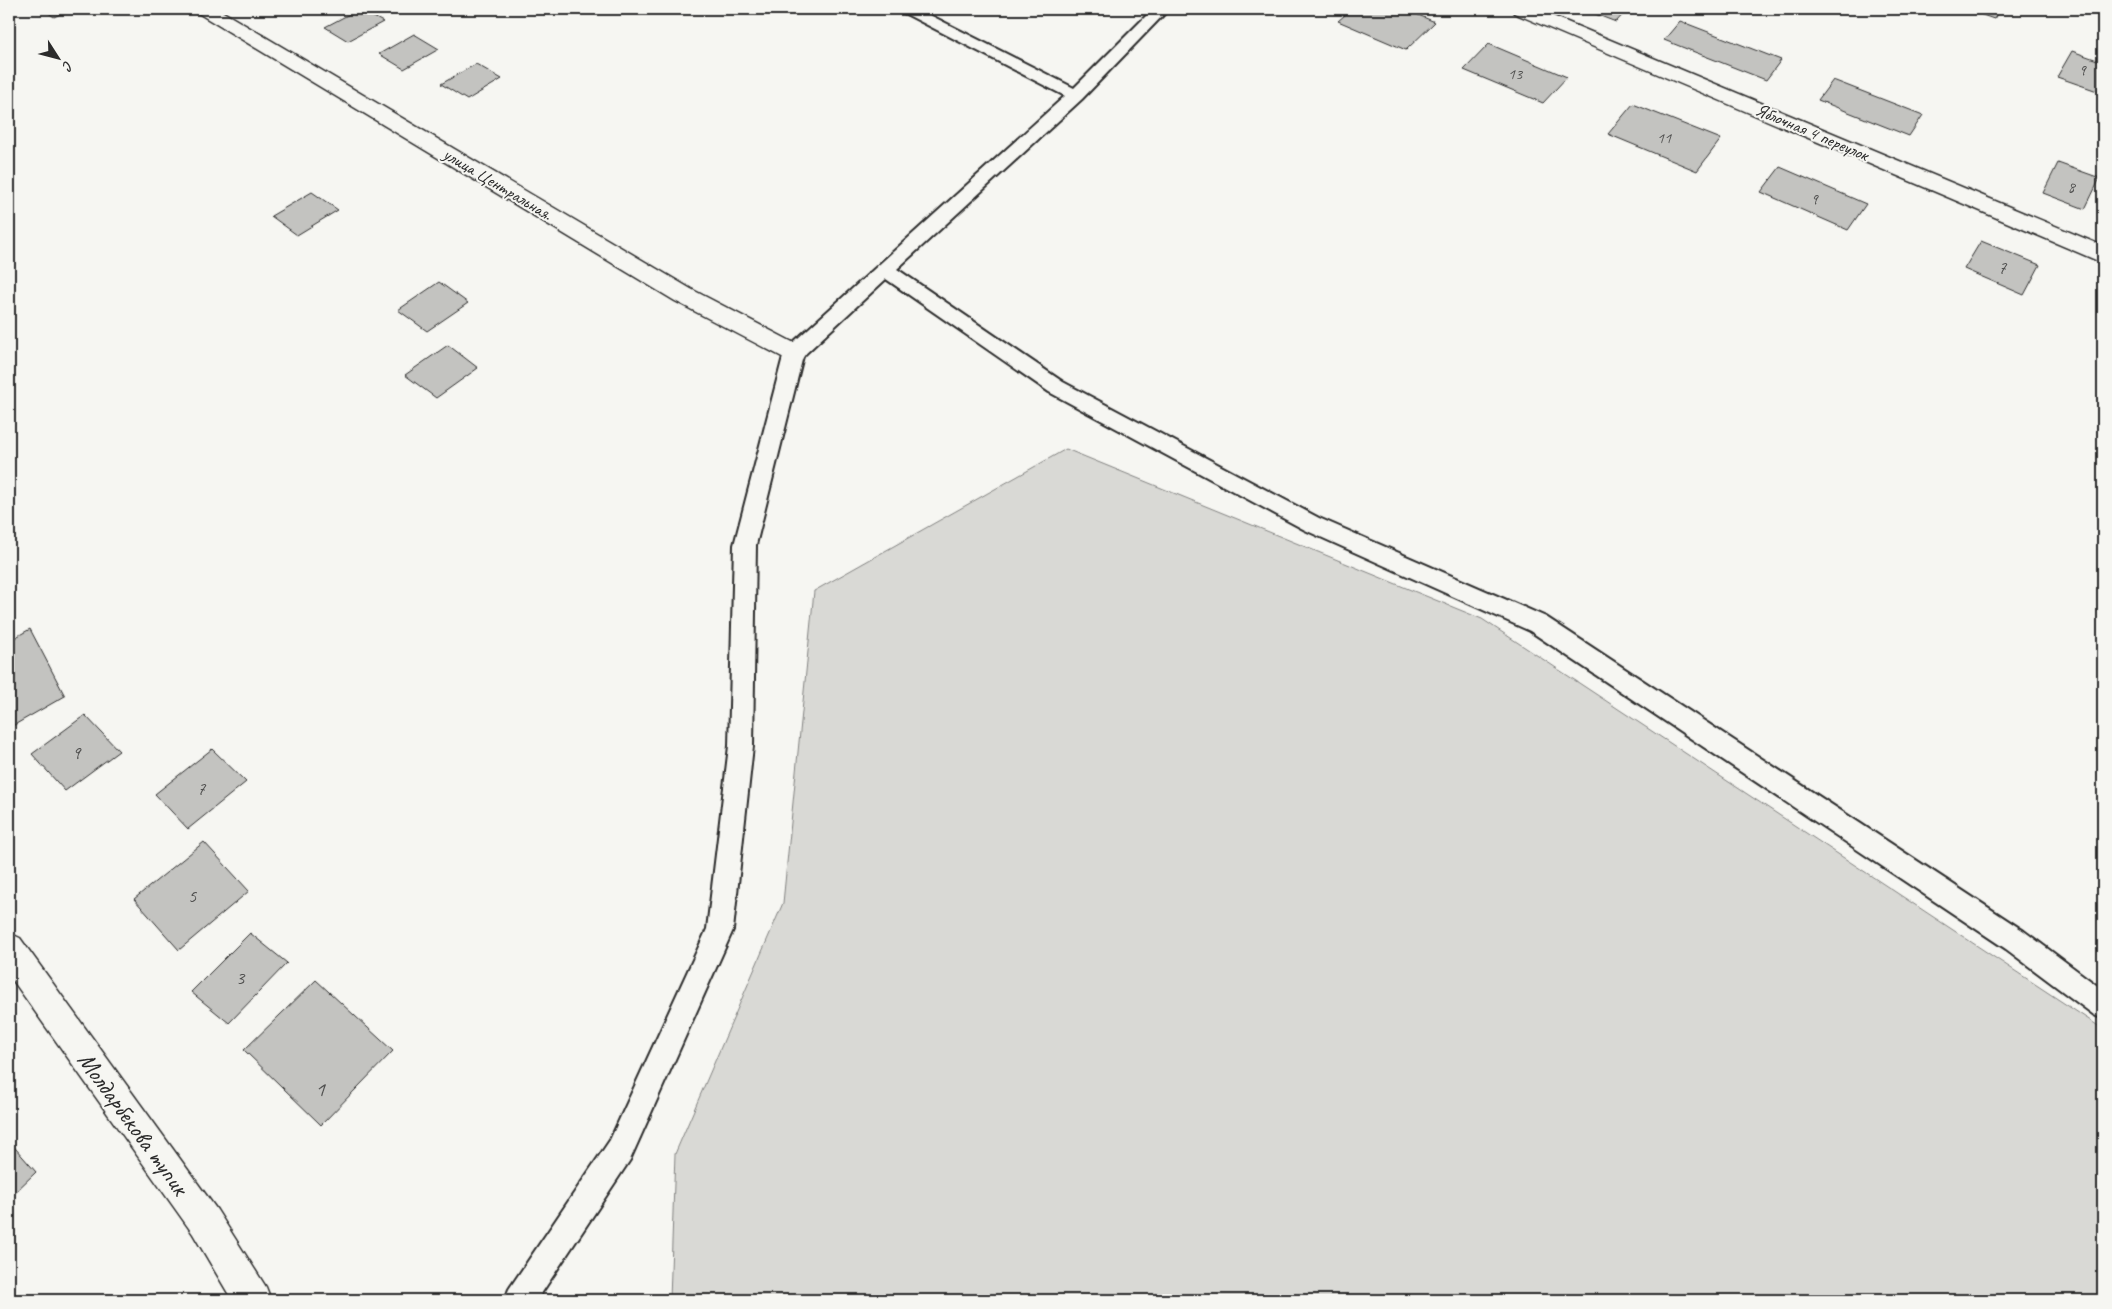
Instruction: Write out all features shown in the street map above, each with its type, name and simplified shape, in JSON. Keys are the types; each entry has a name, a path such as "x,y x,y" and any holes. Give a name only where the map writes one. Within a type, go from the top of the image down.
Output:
{"street":[{"name":"улица Центральная.","path":"205,9 684,295 794,353"},
{"name":"Яблочная 4 переулок","path":"1521,9 2103,255"},
{"name":"Молдарбекова тупик","path":"9,949 205,1222 253,1300"}],"lane":[{"path":"907,9 1076,95"},
{"path":"520,1300 620,1150 720,930 741,746 745,545 794,353 1076,95 1161,9"},
{"path":"884,270 1064,392 1312,524 1538,624 2015,940 2103,1006"}],"shaded area":[{"path":"1066,449 1482,619 2103,1029 2103,1300 670,1300 675,1154 783,903 814,591"}],"building":[{"path":"43,9 71,9 54,17"},
{"path":"359,9 383,22 348,41 325,27"},
{"path":"1352,9 1404,9 1435,22 1406,50 1338,21"},
{"path":"1582,9 1628,9 1616,22"},
{"path":"1965,9 2000,9 1994,19"},
{"path":"1680,21 1781,60 1766,80 1664,40"},
{"path":"414,34 439,49 404,69 379,54"},
{"path":"1489,44 1567,77 1543,103 1464,70"},
{"path":"2072,51 2103,62 2103,93 2057,77"},
{"path":"476,64 502,79 467,100 441,84"},
{"path":"1833,80 1923,115 1909,136 1818,100"},
{"path":"1633,104 1721,139 1697,171 1608,134"},
{"path":"2058,163 2100,178 2085,209 2043,193"},
{"path":"1780,167 1866,204 1848,230 1761,192"},
{"path":"312,192 338,210 297,235 271,216"},
{"path":"1981,241 2040,265 2024,295 1964,269"},
{"path":"439,282 468,303 427,331 398,310"},
{"path":"448,345 478,368 436,398 405,375"},
{"path":"30,629 65,696 9,728 9,641"},
{"path":"85,715 119,751 65,791 32,754"},
{"path":"212,749 246,782 188,829 155,794"},
{"path":"204,842 249,891 179,950 134,899"},
{"path":"250,933 287,963 229,1023 191,992"},
{"path":"316,980 393,1051 321,1125 244,1050"},
{"path":"9,1141 36,1172 9,1198"}]}
